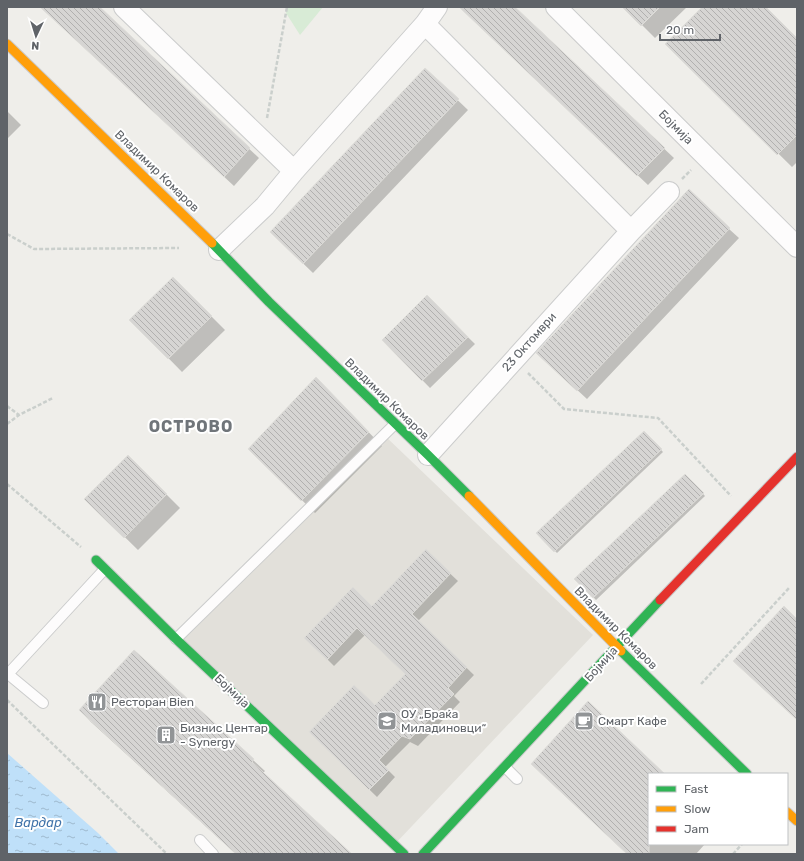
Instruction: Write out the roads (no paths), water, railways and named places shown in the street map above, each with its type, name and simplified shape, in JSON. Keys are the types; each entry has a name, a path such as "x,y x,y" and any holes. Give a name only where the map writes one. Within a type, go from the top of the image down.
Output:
{"street":[{"path":"124,7 294,171"},
{"path":"220,250 265,206 424,24 437,7"},
{"name":"Бојмија","path":"556,7 797,247"},
{"path":"424,24 631,231"},
{"name":"Владимир Комаров","path":"7,44 220,250 269,302 428,455 616,646 746,773"},
{"name":"23 Октомври","path":"428,455 631,231 669,192"},
{"name":"Бојмија","path":"424,854 616,646 797,457"},
{"name":"Бојмија","path":"96,560 104,570 176,639 404,854"},
{"path":"788,813 797,821"}],"lane":[{"path":"176,639 395,424"},
{"path":"43,703 8,674 104,570"},
{"path":"505,767 517,778"},
{"path":"200,840 213,854"}],"water":[{"name":"Вардар","path":"7,753 98,833 119,854 7,854"}],"place":[{"name":"Ресторан Bien","path":"97,702"},
{"name":"ОУ „Браќа Миладиновци“","path":"387,721"},
{"name":"Смарт Кафе","path":"584,721"},
{"name":"Бизнис Центар - Synergy","path":"166,735"}],"district":[{"name":"ОСТРОВО","path":"191,426"}]}
